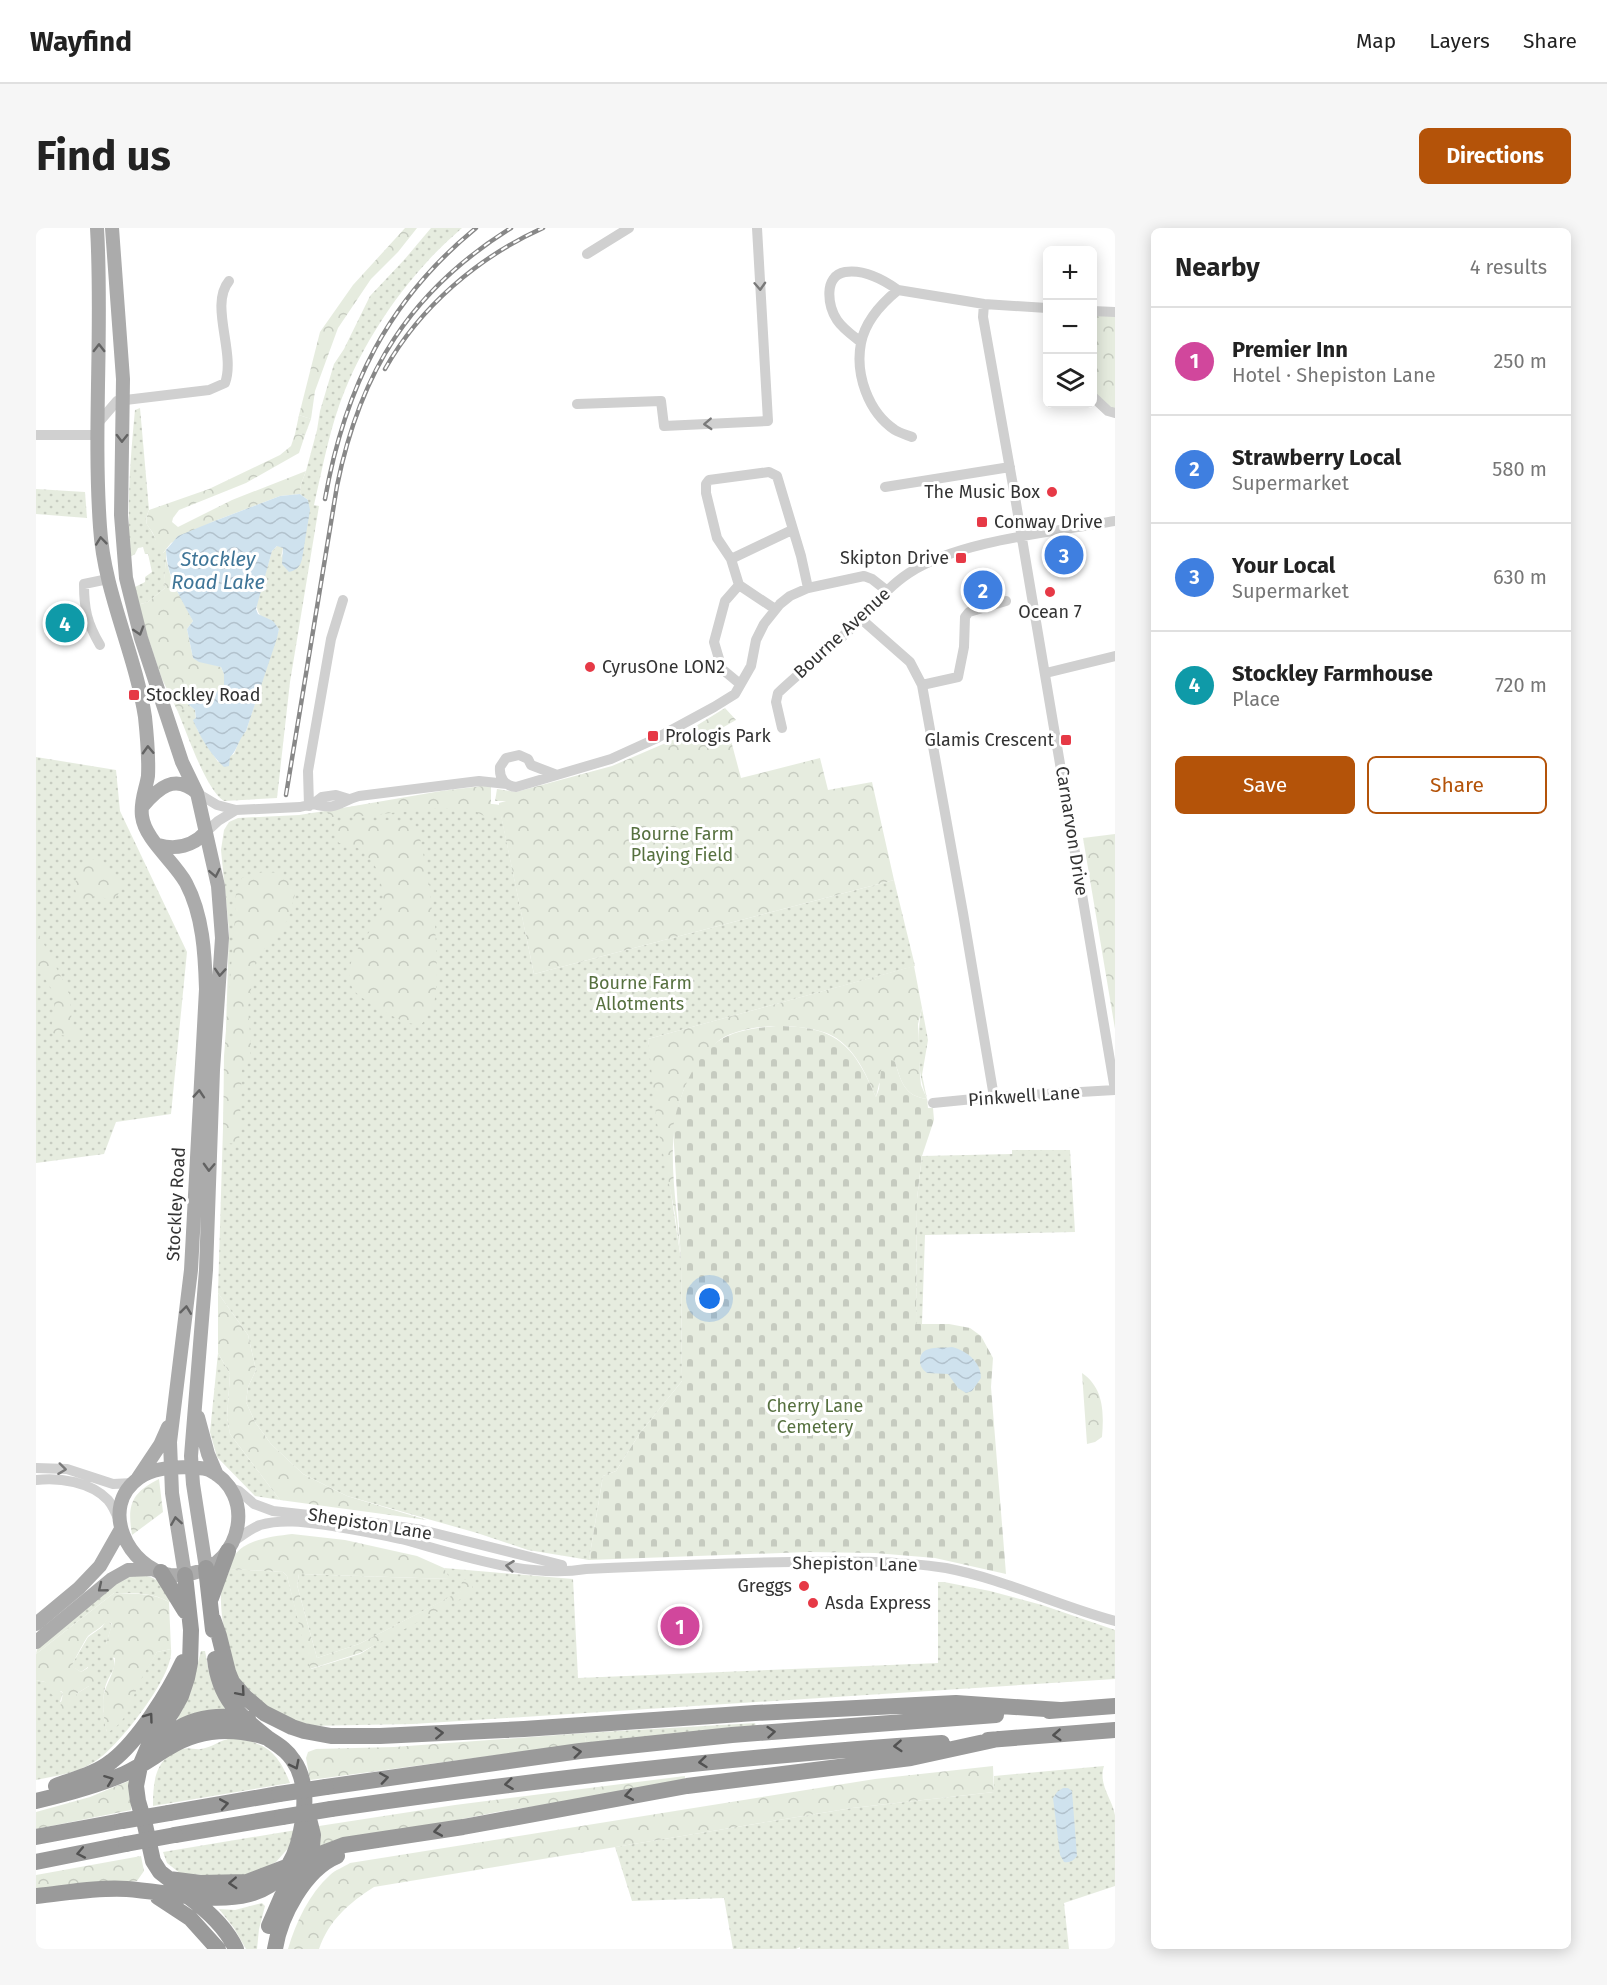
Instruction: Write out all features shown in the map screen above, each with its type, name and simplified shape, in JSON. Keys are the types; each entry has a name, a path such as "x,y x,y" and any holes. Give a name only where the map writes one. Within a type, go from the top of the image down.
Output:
{"highway":[{"path":"211,1598 231,1547"},
{"path":"206,1568 213,1619 214,1654 220,1686 232,1707 285,1750 295,1761 313,1835 307,1859 273,1913 264,1949"},
{"path":"158,1571 182,1604 190,1623"},
{"path":"147,1762 148,1747 181,1696 190,1663 190,1623 185,1575"},
{"path":"213,1619 232,1682 249,1701 264,1713 292,1727 317,1734 380,1736 956,1703 1060,1710"},
{"path":"36,1795 97,1770 122,1752 164,1696 190,1647"},
{"path":"36,1837 279,1794 580,1751 732,1735 1115,1706"},
{"path":"236,1949 229,1935 213,1917 160,1872 153,1861 136,1790 147,1762 167,1737 180,1726 204,1719 245,1718 293,1738 325,1744 348,1744 380,1736"},
{"path":"36,1862 175,1835 332,1809 607,1772 792,1754 1115,1730"},
{"path":"36,1801 95,1785 147,1762 178,1742 206,1732 251,1733 269,1738"},
{"path":"169,1879 234,1884 258,1879 344,1845 394,1839 687,1786 911,1758 998,1739"},
{"path":"36,1896 114,1889 220,1899 250,1894 269,1885 289,1866 297,1850 304,1802"},
{"path":"275,1949 284,1918 302,1887 316,1869 336,1856 394,1839"},
{"path":"149,1892 190,1918 218,1949"}],"main road":[{"name":"Stockley Road","path":"97,228 100,527 108,579 144,714 148,766 142,808 144,825 151,839 158,845 186,884 196,912 205,956 206,989 191,1270 172,1412 170,1468 185,1575"},
{"name":"Stockley Road","path":"112,228 123,400 121,541 126,578 141,638 182,762 197,793 218,886 222,938 213,1070 206,1270 191,1467 206,1568"},
{"path":"142,808 158,789 167,784 182,784 197,793"},
{"path":"158,845 169,848 181,847 191,844 206,832"},
{"path":"195,1403 208,1454 217,1475"},
{"path":"36,1623 100,1566 120,1525 123,1500 160,1445 172,1412"},
{"path":"120,1525 138,1559 168,1575 185,1575 206,1568 216,1563 231,1547 238,1522 238,1511 234,1497 217,1475 207,1469 170,1468 156,1470 135,1481"},
{"path":"36,1642 112,1579 128,1570 144,1568 158,1571"}],"street":[{"path":"587,255 629,228"},
{"path":"578,404 661,401 664,426 768,421 757,228"},
{"path":"861,342 845,330 835,318 829,295 830,285 844,272 860,273 886,282 898,290 984,303 1043,308"},
{"path":"36,435 98,429 114,403 123,400 209,390 225,384 228,368 221,302 223,288 228,281"},
{"path":"898,290 884,301 861,342 860,372 869,399 878,414 895,431 912,437"},
{"path":"984,303 983,317 1022,538"},
{"path":"1097,311 1115,312"},
{"path":"1097,401 1108,411 1115,413"},
{"path":"885,487 1010,467"},
{"path":"777,606 739,585 731,559 717,538 706,493 706,484 709,480 768,472 777,476 808,588"},
{"name":"Bourne Avenue","path":"782,728 776,702 778,693 843,636 886,590 909,573 955,552 1115,521"},
{"path":"731,559 792,530"},
{"name":"Carnarvon Drive","path":"1022,538 1115,1090"},
{"path":"479,781 516,787 610,759 655,739 735,694 751,666 756,640 764,624 777,606 790,596 808,588 864,576 886,590"},
{"path":"100,645 90,628 85,612 84,584 108,579"},
{"path":"739,585 725,601 714,642 722,669 740,684"},
{"path":"311,805 308,771 331,639 343,600"},
{"path":"922,685 958,677 964,646 965,617 969,612 1006,601"},
{"path":"860,618 910,662 922,685 994,1097"},
{"path":"1046,673 1115,656"},
{"path":"507,784 500,773 502,763 514,754 524,756 531,765 557,775"},
{"path":"525,784 531,777 531,765"},
{"path":"197,793 217,805 236,810 311,805 322,797 336,795 349,799 479,781 500,773"},
{"path":"206,832 236,810"},
{"name":"Pinkwell Lane","path":"933,1103 1115,1090"},
{"path":"36,1468 67,1469 113,1484 135,1481"},
{"path":"38,1480 73,1482 99,1492 111,1504 120,1525"},
{"name":"Shepiston Lane","path":"228,1487 239,1491 254,1504 273,1510 422,1530 552,1563 586,1569"},
{"name":"Shepiston Lane","path":"231,1547 260,1526 282,1521 354,1530 400,1539 459,1556 498,1564 571,1572 586,1569 851,1561 914,1564 947,1569 1017,1587 1115,1622"}],"green space":[{"path":"405,228 417,228 398,252 371,279 338,328 315,391 311,419 299,415 320,332 353,285"},
{"path":"431,228 462,228 414,277 380,323 353,373 331,432 314,505 319,506 290,682 277,798 224,801 217,795 204,774 178,712 188,704 195,710 197,729 218,762 234,754 240,738 246,731 279,629 260,615 257,602 272,551 278,545 283,548 281,558 308,500 300,494 301,484 334,364 344,349 370,296"},
{"path":"1097,311 1115,312 1115,413 1097,399"},
{"path":"140,408 149,510 146,521 159,548 163,553 166,550 166,555 165,588 148,602 137,605 133,588 145,582 145,577 152,572 148,554 145,554 143,547 138,548 130,557 130,465 135,410"},
{"path":"299,415 311,419 305,435 295,434"},
{"path":"295,434 305,435 299,453 246,483 179,510 172,522 178,527 232,500 306,471 300,494 280,496 212,522 171,543 163,553 158,553 155,538 147,523 149,510 209,489 280,455 291,446"},
{"path":"36,489 85,492 87,518 36,514"},
{"path":"166,559 173,585 193,621 187,629 193,658 221,667 224,674 224,697 214,692 208,699 205,699 204,695 178,712 162,679 137,605 148,602 165,588"},
{"name":"Bourne Farm Playing Field","path":"725,708 736,720 722,728 730,737 741,778 820,758 828,790 872,782 894,880 534,974 501,816 484,816 475,811 441,808 332,817 325,811 441,791 491,785 491,804 499,805 506,801 495,801 497,789 516,792 612,766 675,739"},
{"path":"36,757 116,770 120,811 187,952 171,1114 116,1122 104,1154 36,1163"},
{"name":"Bourne Farm Allotments","path":"491,785 491,804 499,805 534,974 894,880 915,966 648,1039 681,1260 682,1381 640,1433 616,1471 603,1476 589,1560 528,1550 347,1496 303,1474 271,1444 255,1422 246,1402 248,1387 256,1370 248,1335 218,1293 229,931 221,850 224,830 229,822 238,818 299,815"},
{"path":"393,820 413,823 419,833 435,922 437,978 434,1007 421,1025 403,1021 375,1006 356,993 350,981 351,962 377,920 382,907 383,895 374,865 359,848 339,843 335,837 334,826 338,822"},
{"path":"1115,834 1115,1029 1083,838"},
{"path":"89,859 103,861 122,888 113,902 95,894 90,901 82,903 78,897 76,880"},
{"path":"263,872 281,873 290,882 295,894 288,920 256,959 248,1008 251,1046 249,1062 242,1064 239,1144 223,1143 224,1056 236,890 242,878"},
{"path":"36,929 69,992 72,1024 79,1030 79,1039 52,1033 55,1009 52,990 36,964"},
{"path":"914,966 922,1008 918,1024 920,1075 921,1085 927,1099 908,1091 895,1062 879,1084 876,1097 852,1052 839,1040 813,1029 759,1027 727,1036 716,1043 685,1088 677,1112 673,1175 681,1260 675,1214 657,1123 648,1039"},
{"path":"922,1008 928,1040 922,1075 927,1099 921,1078 918,1054"},
{"name":"Cherry Lane Cemetery","path":"776,1026 813,1030 828,1034 840,1041 859,1063 876,1097 882,1062 888,1058 895,1062 908,1091 927,1099 928,1108 933,1108 934,1120 922,1156 917,1199 916,1324 949,1324 970,1328 981,1336 993,1358 991,1387 1006,1574 935,1558 875,1553 807,1552 589,1560 603,1476 616,1471 640,1433 682,1381 681,1260 673,1128 678,1105 693,1069 708,1049 738,1032"},
{"path":"1012,1150 1070,1150 1075,1232 925,1235 922,1324 916,1324 917,1199 922,1156 1012,1154"},
{"path":"218,1293 248,1335 256,1370 248,1387 246,1402 255,1422 271,1444 303,1474 347,1496 427,1520 280,1500 230,1434 227,1418 230,1374 218,1353"},
{"path":"218,1353 230,1374 227,1418 230,1434 280,1500 255,1496 217,1457 210,1432"},
{"path":"1082,1373 1095,1386 1099,1394 1103,1419 1102,1437 1087,1444"},
{"path":"159,1479 163,1512 132,1535 130,1516 133,1501 142,1489"},
{"path":"292,1534 345,1540 417,1556 444,1568 450,1579 299,1574 297,1585 317,1658 359,1644 461,1591 462,1580 472,1580 472,1593 360,1653 310,1669 287,1576 283,1572 230,1569 233,1559 245,1546 263,1539"},
{"path":"444,1568 573,1579 578,1678 938,1663 938,1582 944,1582 1042,1605 1115,1630 1115,1679 413,1724 305,1726 257,1700 246,1691 240,1682 227,1645 222,1618 221,1592 230,1569 283,1572 287,1576 311,1669 360,1654 462,1591 359,1644 317,1658 297,1585 299,1574 449,1579"},
{"path":"133,1575 148,1576 158,1581 174,1601 169,1602 156,1596 142,1594 114,1593 36,1654 37,1649 116,1584"},
{"path":"114,1593 149,1595 169,1602 171,1649 157,1652 140,1681 125,1716 115,1728 107,1733 103,1700 115,1658 100,1654 106,1644 112,1624 107,1620 88,1636 77,1656 72,1666 81,1672 91,1666 97,1676 95,1686 89,1686 76,1694 77,1701 67,1711 60,1708 63,1693 61,1691 52,1695 45,1682 36,1680 36,1654"},
{"path":"107,1619 112,1625 106,1644 114,1665 103,1698 107,1732 157,1652 171,1649 170,1661 164,1676 142,1711 104,1755 80,1769 36,1780 36,1680 45,1682 63,1693 60,1702 75,1697 89,1686 88,1667 81,1672 71,1666 88,1637 102,1627"},
{"path":"201,1651 205,1651 209,1672 230,1711 190,1715 177,1720 191,1689"},
{"path":"755,1723 756,1726 586,1743 585,1733"},
{"path":"585,1733 586,1743 310,1780 306,1758 308,1752 316,1749 394,1747"},
{"path":"232,1738 253,1742 269,1750 281,1763 290,1783 153,1806 155,1779 166,1758 183,1749 201,1749"},
{"path":"993,1766 994,1792 852,1808 374,1887 341,1913 328,1929 319,1949 288,1949 299,1919 316,1891 332,1873 350,1863 875,1779"},
{"path":"1104,1766 1104,1785 1115,1815 1115,1886 1064,1903 1069,1949 800,1949 800,1947 796,1949 733,1949 724,1898 632,1901 615,1847 852,1808 994,1792 994,1776"},
{"path":"685,1776 685,1784 497,1812 319,1848 319,1826 455,1805"},
{"path":"131,1780 131,1810 36,1829 36,1812 90,1797"},
{"path":"296,1830 291,1845 276,1862 247,1877 181,1874 167,1863 163,1852"},
{"path":"141,1856 144,1871 137,1881 36,1890 36,1875"},
{"path":"262,1903 265,1906 257,1949 246,1949 234,1928 219,1909 235,1910"}],"water":[{"name":"Stockley Road Lake","path":"300,494 308,500 310,510 302,559 298,568 289,572 282,564 283,548 277,546 272,551 256,609 258,614 273,621 279,629 277,638 246,731 230,757 229,766 224,767 202,739 193,720 196,718 195,710 188,704 196,702 204,694 205,699 219,691 224,696 224,674 221,667 199,662 193,658 187,629 193,621 172,578 166,550 178,536 280,496"},
{"path":"952,1347 968,1354 979,1367 981,1378 972,1391 966,1393 958,1388 948,1374 927,1373 921,1366 921,1355 928,1349"},
{"path":"1063,1788 1072,1791 1077,1856 1068,1862 1064,1862 1060,1855 1053,1798"}],"railway":[{"path":"325,499 345,420 358,383 375,348 418,285 476,228"},
{"path":"286,795 337,486 360,406 395,338 418,307 444,279 475,252 511,228"},
{"path":"385,369 415,325 453,286 496,254 543,228"}],"place":[{"name":"The Music Box","path":"1052,492"},
{"name":"Conway Drive","path":"982,522"},
{"name":"Your Local","path":"1064,555"},
{"name":"Skipton Drive","path":"961,558"},
{"name":"Strawberry Local","path":"983,590"},
{"name":"Ocean 7","path":"1050,592"},
{"name":"Stockley Farmhouse","path":"65,623"},
{"name":"CyrusOne LON2","path":"590,667"},
{"name":"Stockley Road","path":"134,695"},
{"name":"Prologis Park","path":"653,736"},
{"name":"Glamis Crescent","path":"1066,740"},
{"name":"Greggs","path":"804,1586"},
{"name":"Asda Express","path":"813,1603"},
{"name":"Premier Inn","path":"680,1626"}]}
